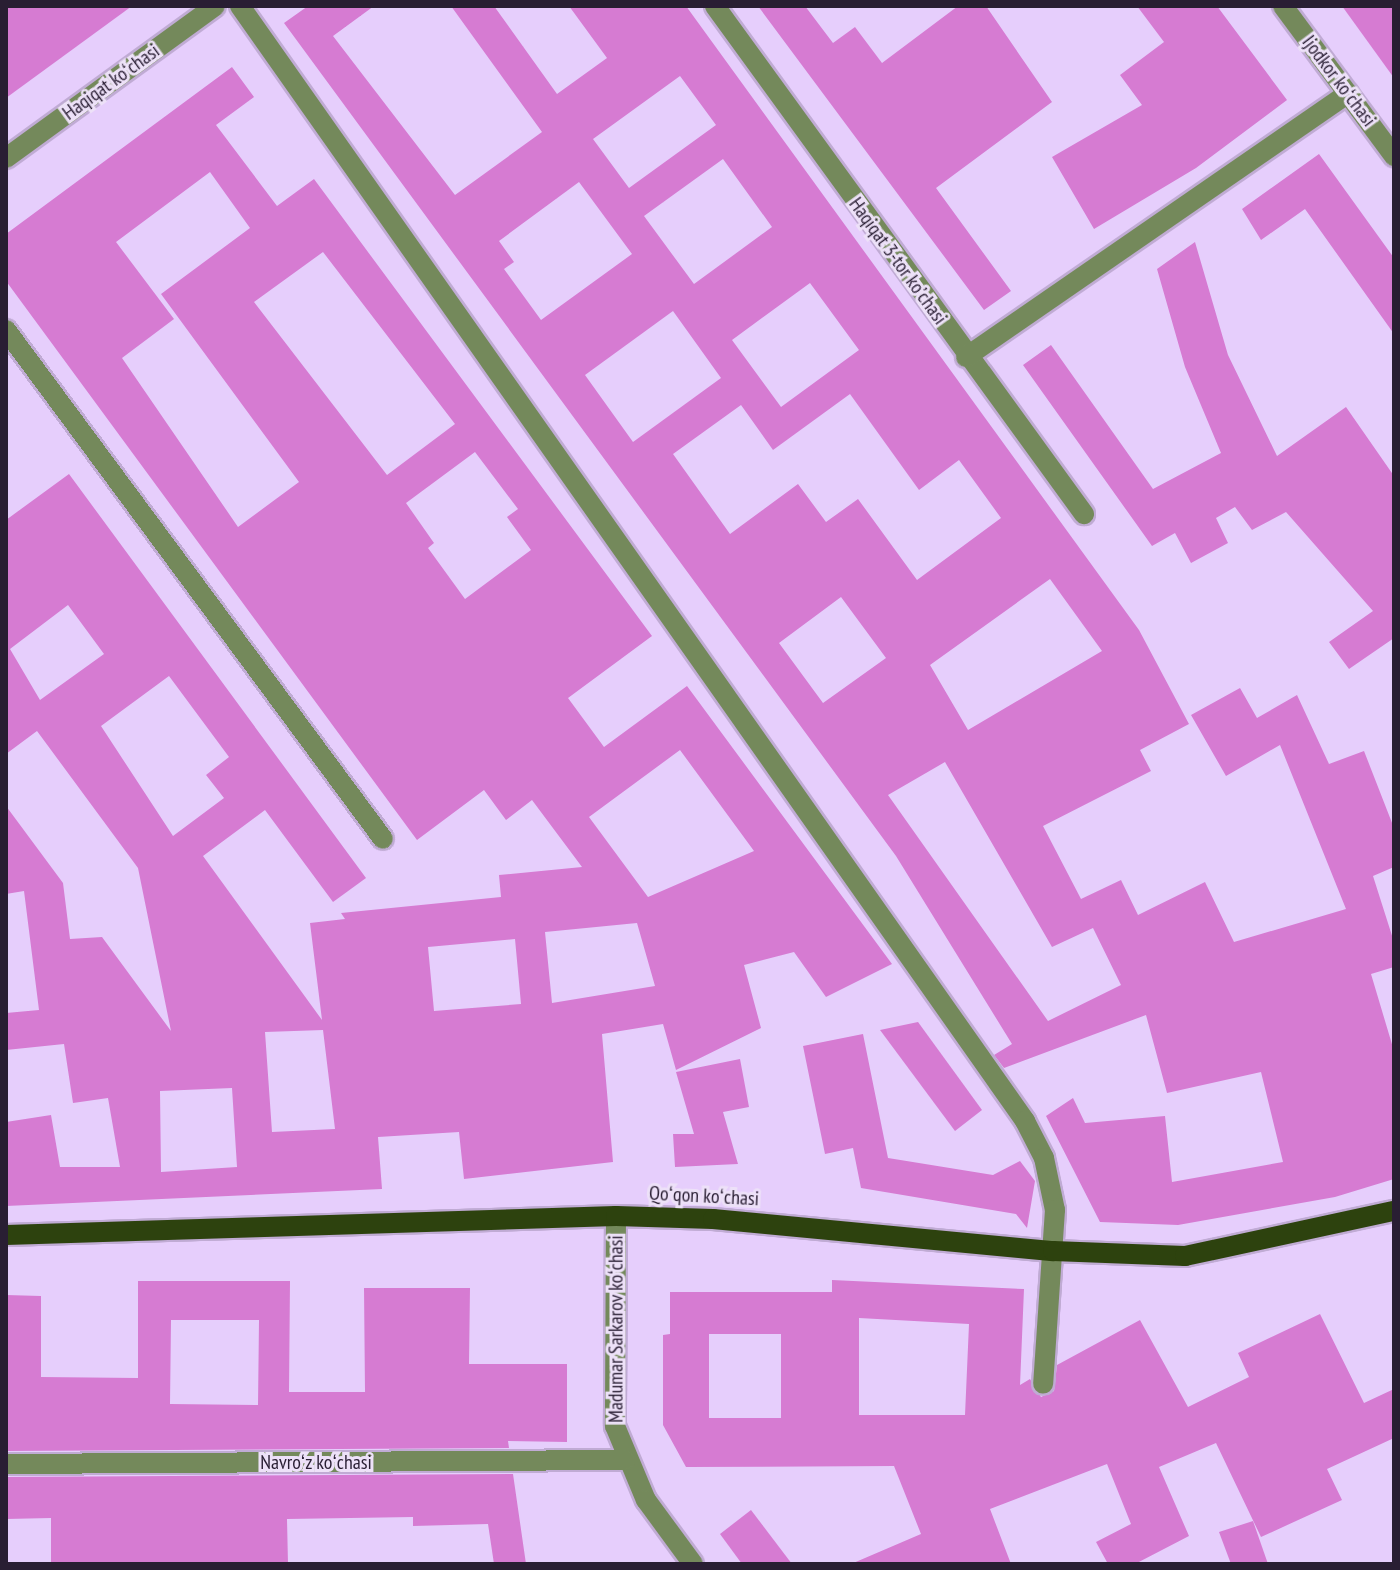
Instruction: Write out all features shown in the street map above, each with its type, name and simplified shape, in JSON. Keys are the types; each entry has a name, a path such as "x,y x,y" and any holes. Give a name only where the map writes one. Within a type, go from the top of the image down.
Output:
{"main road":[{"name":"Qoʻqon koʻchasi","path":"6,1235 616,1216 729,1220 1053,1251 1185,1256 1394,1211"}],"street":[{"name":"Haqiqat koʻchasi","path":"6,158 215,6"},
{"path":"240,6 1025,1121 1044,1158 1055,1210 1043,1384"},
{"name":"Haqiqat 3-tor koʼchasi","path":"715,6 966,357 1084,514"},
{"name":"Ijodkor koʻchasi","path":"1283,6 1394,156"},
{"path":"966,357 1348,93"},
{"path":"6,330 383,839"},
{"name":"Madumar Sarkarov koʻchasi","path":"616,1216 615,1426 625,1460 693,1564"},
{"name":"Navroʻz koʻchasi","path":"6,1464 625,1460"}],"building":[{"path":"6,6 132,6 6,98"},
{"path":"308,6 374,6 333,36 455,195 542,132 451,6 494,6 557,94 607,58 569,6 686,6 1139,630 1189,724 1140,750 1151,771 1043,826 1081,899 1121,880 1138,915 1205,882 1234,942 1346,909 1280,745 1226,776 1191,715 1240,688 1257,718 1297,695 1329,764 1364,751 1394,828 1394,867 1373,876 1394,942 1394,967 1371,974 1394,1051 1394,1179 1335,1197 1178,1225 1100,1222 1046,1116 1073,1098 1085,1123 1165,1116 1172,1182 1283,1162 1261,1072 1167,1093 1146,1015 1004,1068 994,1055 1012,1044 896,856 284,23","holes":["680,76 716,125 629,188 593,139","723,159 772,227 694,284 644,216","579,182 632,254 541,320 504,269 514,262 499,241","810,283 859,350 781,407 732,340","673,311 721,378 633,442 585,375","850,394 919,490 959,460 1001,518 917,580 858,499 826,522 798,484 730,534 673,454 741,405 773,450","1050,579 1102,651 968,730 930,665","841,597 886,658 823,703 779,643","945,762 1052,947 1093,928 1121,985 1048,1021 888,795"]},
{"path":"758,6 805,6 833,43 855,27 882,63 958,6 986,6 1052,102 936,188 1011,291 984,310"},
{"path":"1137,6 1217,6 1287,100 1196,168 1094,229 1052,157 1142,105 1120,75 1164,42"},
{"path":"1342,6 1394,6 1394,78"},
{"path":"232,67 254,97 216,125 277,206 314,179 652,636 568,698 604,747 687,686 892,964 826,997 794,952 744,965 761,1028 676,1070 663,1024 602,1034 613,1162 464,1179 459,1132 378,1137 382,1189 6,1206 6,1122 51,1115 60,1167 120,1167 108,1098 73,1103 64,1044 6,1050 6,1013 39,1010 24,891 6,894 6,806 63,883 70,939 102,937 171,1031 138,868 37,731 6,754 6,520 69,474 366,878 333,902 265,810 203,856 322,1020 310,923 345,919 341,913 501,897 499,875 582,867 532,800 506,820 484,790 417,840 6,281 6,234","holes":["210,172 250,228 161,294 299,482 238,527 122,358 174,319 116,242","323,252 455,424 387,475 254,302","475,452 518,509 507,517 531,550 465,599 428,548 434,543 406,503","68,605 104,654 40,700 10,649","169,676 229,757 206,775 224,798 173,836 101,726","680,750 754,851 648,897 589,817","637,923 655,986 552,1003 545,932","515,939 521,1004 434,1011 428,947","323,1030 335,1129 272,1132 265,1032","232,1088 237,1167 161,1172 160,1091"]},
{"path":"1319,154 1394,258 1394,334 1305,209 1261,240 1242,209"},
{"path":"1195,242 1228,355 1277,456 1346,407 1394,476 1394,638 1349,669 1329,642 1373,611 1286,512 1252,530 1235,507 1216,518 1228,543 1191,563 1175,533 1152,546 1023,365 1051,345 1153,489 1221,453 1185,367 1157,269"},
{"path":"918,1022 982,1110 955,1131 880,1030"},
{"path":"863,1034 888,1158 993,1175 1020,1161 1035,1181 1027,1228 1016,1214 861,1188 853,1148 825,1154 803,1046"},
{"path":"740,1059 749,1107 723,1112 738,1164 675,1167 673,1134 694,1134 676,1072"},
{"path":"832,1280 1024,1289 1020,1385 1030,1379 1041,1397 1054,1391 1057,1365 1140,1320 1188,1407 1249,1377 1238,1353 1320,1314 1364,1403 1394,1389 1394,1438 1327,1469 1342,1500 1261,1537 1216,1443 1159,1467 1189,1536 1135,1564 1108,1564 1096,1542 1131,1524 1107,1464 990,1509 1011,1564 851,1564 921,1534 894,1466 686,1467 663,1425 663,1335 670,1334 670,1292 832,1292","holes":["859,1318 969,1324 965,1415 859,1415","709,1334 781,1334 781,1418 709,1418"]},
{"path":"138,1281 290,1281 289,1392 365,1392 364,1288 470,1288 469,1364 567,1364 567,1442 508,1441 509,1448 6,1451 6,1295 41,1296 41,1377 138,1378","holes":["171,1320 259,1320 258,1405 170,1404"]},
{"path":"513,1474 526,1564 494,1564 488,1524 413,1526 413,1517 287,1519 288,1564 51,1564 51,1518 6,1519 6,1477"},
{"path":"751,1510 792,1564 742,1564 720,1534"},
{"path":"1253,1521 1268,1564 1231,1564 1219,1532"}]}
